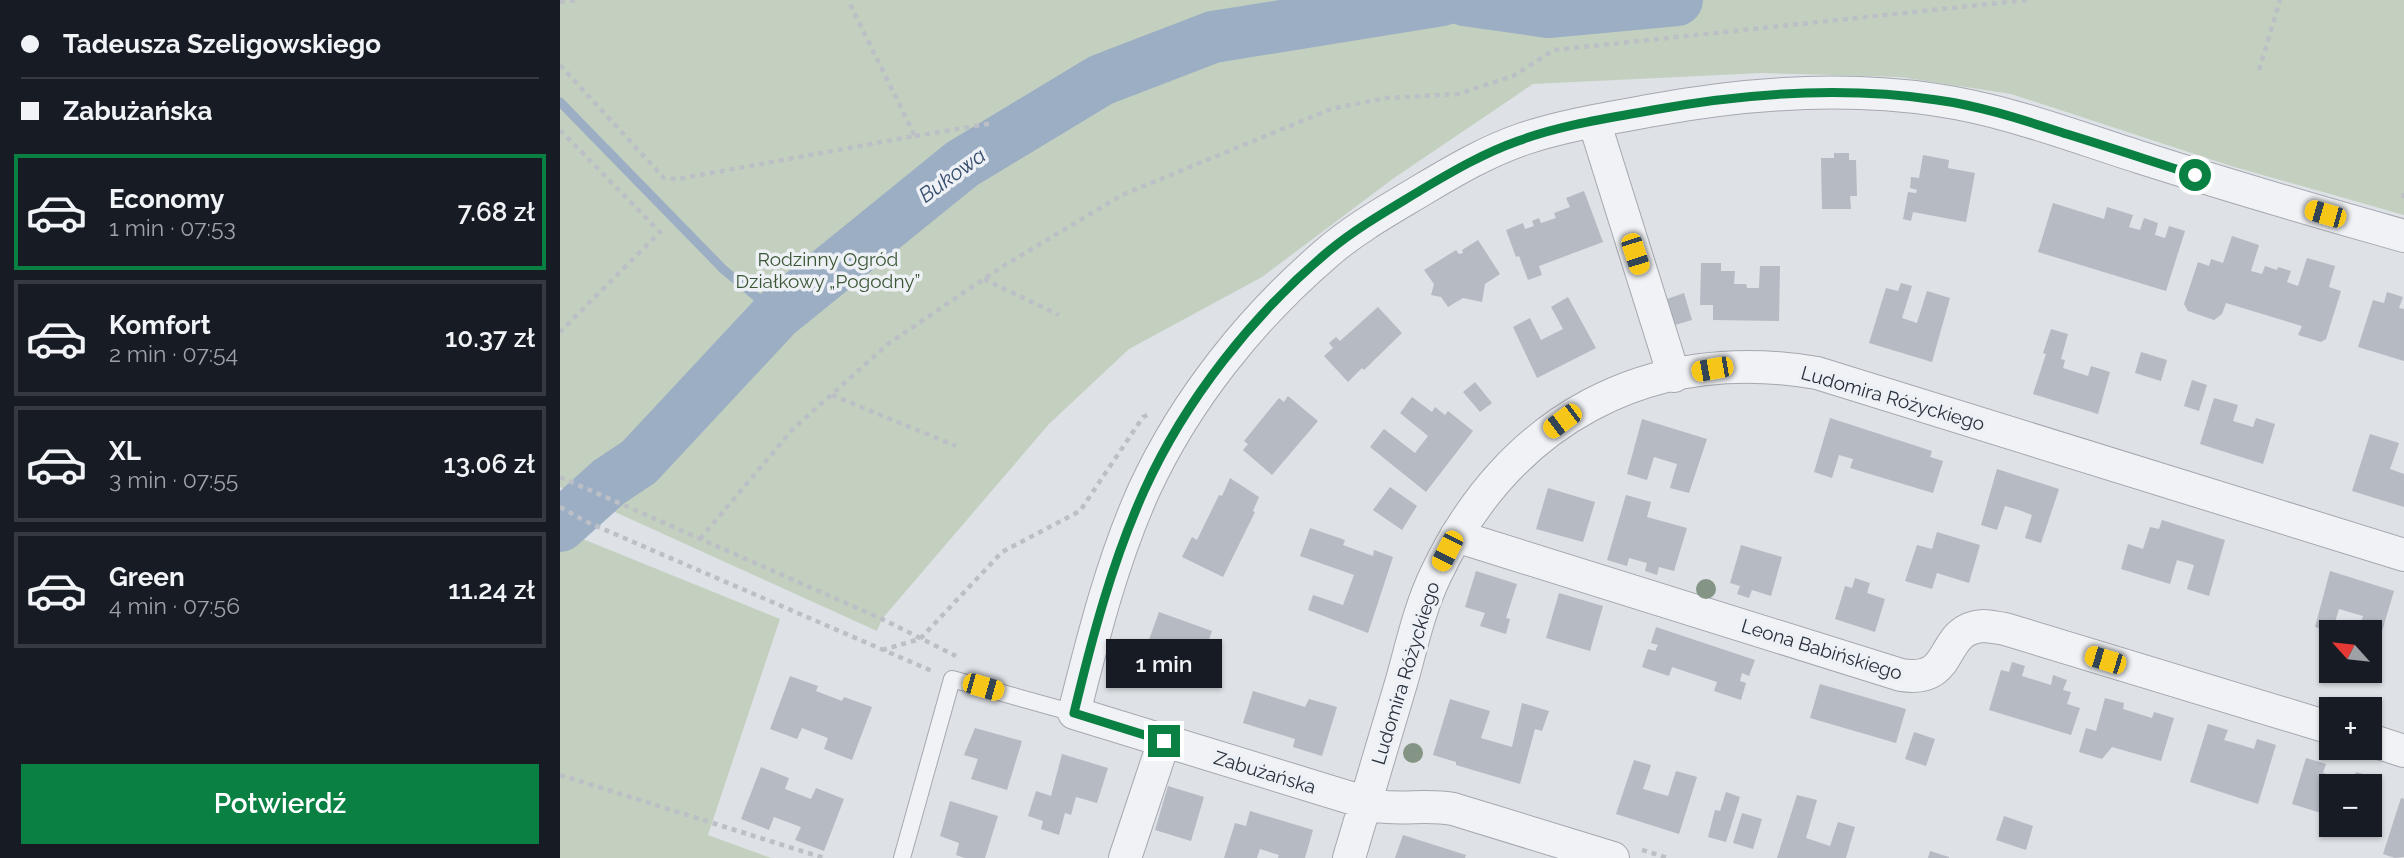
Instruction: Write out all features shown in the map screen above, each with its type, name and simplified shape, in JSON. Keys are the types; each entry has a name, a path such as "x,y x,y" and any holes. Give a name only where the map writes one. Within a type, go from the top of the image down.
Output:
{"street":[{"path":"1074,713 1122,545 1146,487 1194,401 1263,315 1329,251 1358,229 1466,163 1523,139 1594,121 1686,104 1768,94 1845,93 1939,100 2008,116 2272,199 2404,236"},
{"path":"1594,121 1674,376"},
{"name":"Ludomira Różyckiego","path":"1366,803 1424,600 1456,536 1496,479 1527,448 1562,421 1608,395 1674,376 1712,369 1758,366 1817,373 2404,555"},
{"name":"Leona Babińskiego","path":"1456,536 1901,675 1913,677 1936,670 1958,635 1967,629 1984,626 2005,629 2319,724"},
{"name":"Zabużańska","path":"1074,713 1366,803 1391,808 1445,807 1523,845 1613,858"},
{"path":"1125,858 1164,741"},
{"path":"2382,744 2404,751"},
{"path":"1349,858 1366,803"}],"lane":[{"path":"902,858 952,679 1074,713"}],"path":[{"path":"560,2 577,0"},
{"path":"848,0 915,136"},
{"path":"701,539 793,429 888,344 984,279 1122,195 1331,109 1386,98 1458,94 1513,76 1554,50 2027,0"},
{"path":"2259,70 2280,0"},
{"path":"560,65 664,178 678,179 993,123"},
{"path":"560,130 660,232 560,332"},
{"path":"984,279 1059,315"},
{"path":"832,395 956,446"},
{"path":"882,650 920,639 1002,552 1080,511 1143,417 1154,410"},
{"path":"560,477 882,619 969,663 983,687"},
{"path":"560,507 587,522 952,679"},
{"path":"560,775 824,858"}],"green space":[{"name":"Rodzinny Ogród Działkowy „Pogodny”","path":"560,0 2404,0 2404,215 2231,166 2011,94 1900,77 1761,73 1533,84 1394,178 1262,277 1129,349 1049,424 882,619 877,631 560,487"},
{"path":"563,531 780,619 708,835 771,858 560,858 560,535"}],"building":[{"path":"1834,153 1849,153 1849,160 1856,160 1857,196 1850,196 1851,209 1822,209 1821,158 1834,158"},
{"path":"1923,155 1949,160 1948,168 1975,173 1966,222 1913,212 1911,221 1903,219 1908,192 1916,193 1917,190 1910,188 1911,177 1919,178"},
{"path":"1584,191 1603,242 1539,266 1542,275 1528,280 1506,230 1523,223 1525,229 1534,226 1532,221 1539,218 1541,223 1556,218 1554,213 1570,207 1566,198"},
{"path":"2053,203 2104,219 2107,207 2133,215 2129,227 2140,230 2144,218 2158,223 2155,235 2165,238 2169,226 2185,231 2166,291 2038,252"},
{"path":"2232,236 2259,245 2251,271 2262,274 2265,266 2291,271 2287,282 2298,286 2307,258 2335,266 2329,287 2341,291 2326,339 2321,342 2298,335 2302,326 2226,303 2222,314 2214,320 2188,311 2184,304 2198,262 2209,266 2211,259 2223,263"},
{"path":"1478,240 1500,274 1485,284 1482,302 1463,298 1448,307 1441,297 1431,295 1434,284 1424,270 1456,250 1459,254 1463,253 1462,250"},
{"path":"1701,263 1721,263 1721,271 1735,271 1734,284 1746,284 1747,288 1759,288 1760,266 1780,266 1779,321 1713,320 1713,305 1700,305"},
{"path":"1901,283 1912,286 1902,318 1917,323 1927,291 1950,298 1932,362 1869,343 1886,288 1898,291"},
{"path":"2387,292 2403,297 2399,308 2404,309 2404,361 2358,347 2373,300 2384,303"},
{"path":"1684,293 1692,320 1675,325 1667,299"},
{"path":"1568,297 1596,348 1537,378 1513,327 1530,318 1541,340 1563,329 1551,307"},
{"path":"1378,307 1402,333 1348,382 1324,356 1333,348 1329,343 1336,337 1340,341"},
{"path":"2051,329 2068,334 2061,359 2065,360 2063,368 2088,376 2091,366 2110,372 2098,414 2033,394"},
{"path":"2141,352 2167,360 2161,381 2135,373"},
{"path":"2192,380 2207,385 2199,411 2184,406"},
{"path":"1475,382 1492,403 1480,412 1463,392"},
{"path":"1288,396 1318,421 1272,475 1243,450 1248,444 1244,441 1279,398 1284,402"},
{"path":"1412,397 1432,412 1435,407 1445,415 1448,411 1473,431 1426,492 1370,447 1384,429 1415,453 1428,436 1400,413"},
{"path":"2214,398 2238,405 2233,421 2253,427 2256,418 2275,424 2263,464 2200,444"},
{"path":"1830,418 1932,451 1930,457 1943,461 1933,493 1850,468 1853,459 1839,455 1832,478 1814,472"},
{"path":"1642,419 1707,439 1689,493 1670,488 1677,464 1654,457 1647,480 1627,474"},
{"path":"2370,434 2399,443 2390,469 2404,474 2404,507 2352,491"},
{"path":"1997,469 2059,489 2041,543 2025,538 2032,515 2019,510 2005,506 1997,530 1981,525"},
{"path":"1230,478 1259,497 1253,511 1255,512 1223,577 1182,557 1192,537 1197,540"},
{"path":"1390,487 1417,506 1402,530 1373,510"},
{"path":"1548,488 1595,502 1583,542 1536,529"},
{"path":"1626,495 1651,502 1647,517 1687,528 1674,571 1659,567 1657,575 1645,571 1647,563 1629,558 1627,566 1607,560"},
{"path":"2162,520 2225,540 2209,596 2187,589 2194,565 2177,560 2170,584 2121,569 2128,544 2143,549 2150,527 2159,529"},
{"path":"1310,528 1345,540 1343,545 1373,556 1374,550 1393,557 1368,633 1308,610 1313,595 1343,605 1354,575 1300,556"},
{"path":"1937,532 1980,545 1969,583 1937,573 1932,589 1905,581 1917,545 1932,549"},
{"path":"1741,545 1782,557 1771,596 1752,590 1749,598 1737,594 1740,586 1730,583"},
{"path":"1476,571 1517,584 1506,618 1510,619 1506,634 1480,626 1485,613 1465,607"},
{"path":"2330,571 2394,591 2382,631 2382,620 2362,620 2363,616 2339,609 2336,620 2319,620 2319,628 2315,627"},
{"path":"1855,578 1870,583 1867,593 1885,599 1875,632 1835,619 1845,586 1852,588"},
{"path":"1559,593 1603,606 1590,651 1546,638"},
{"path":"1159,612 1212,631 1194,681 1141,662"},
{"path":"1656,627 1755,660 1749,676 1742,673 1740,681 1746,683 1741,700 1714,691 1717,682 1672,667 1669,676 1642,667 1648,649 1655,651 1658,645 1651,643"},
{"path":"2012,662 2025,666 2022,676 2051,685 2053,675 2067,680 2063,690 2071,692 2067,704 2080,708 2071,735 1989,710 2001,670 2009,672"},
{"path":"790,676 818,686 816,691 842,701 844,697 872,707 852,760 824,749 828,738 802,728 797,739 770,729"},
{"path":"1820,684 1906,709 1896,743 1810,718"},
{"path":"1253,691 1305,707 1309,699 1337,707 1322,756 1293,747 1295,739 1243,723"},
{"path":"2105,698 2124,703 2123,709 2152,718 2154,712 2174,718 2161,761 2112,747 2102,759 2079,752 2086,728 2096,731"},
{"path":"1450,699 1490,711 1481,738 1512,747 1522,703 1549,711 1542,731 1535,729 1520,784 1456,765 1456,762 1433,755"},
{"path":"2208,724 2228,730 2224,740 2254,749 2257,739 2276,745 2258,804 2190,782"},
{"path":"975,728 1022,741 1007,790 971,779 978,759 964,755"},
{"path":"1914,732 1935,739 1926,766 1905,759"},
{"path":"1062,754 1108,768 1097,803 1076,797 1071,815 1065,813 1059,835 1041,829 1043,821 1028,816 1036,791 1051,796"},
{"path":"2306,758 2326,764 2323,773 2326,774 2319,774 2319,812 2292,804"},
{"path":"1634,760 1651,765 1643,789 1668,796 1676,771 1697,777 1679,834 1616,814"},
{"path":"761,767 789,778 785,789 811,799 816,788 844,799 824,851 795,840 801,827 774,817 769,830 741,819"},
{"path":"1168,786 1204,797 1191,841 1155,830"},
{"path":"1726,792 1740,797 1726,842 1708,837 1715,810 1720,811"},
{"path":"1797,795 1817,800 1806,838 1830,846 1838,822 1855,827 1846,858 1777,858"},
{"path":"2401,798 2404,799 2404,857 2395,858 2383,854"},
{"path":"950,801 998,816 985,858 956,855 959,843 940,836"},
{"path":"1250,811 1313,830 1305,858 1278,858 1279,855 1260,849 1257,858 1224,858 1235,823 1246,826"},
{"path":"1742,813 1762,819 1753,849 1733,843"},
{"path":"2004,816 2033,826 2026,850 1996,840"},
{"path":"1403,835 1466,855 1465,858 1395,858"},
{"path":"1930,851 1949,857 1949,858 1928,858"}],"waterway":[{"name":"Bukowa","path":"560,526 609,482 639,462 777,314 962,164 1101,80 1213,37 1442,0"},
{"name":"Bukowa","path":"1464,0 1548,12 1677,0"},
{"path":"560,102 723,269 777,314"}],"route":[{"path":"1164,741 1074,713 1088,656 1122,545 1154,471 1202,391 1280,297 1329,251 1358,229 1466,163 1523,139 1614,117 1686,104 1768,94 1845,93 1939,100 1975,107 2195,175"}]}
